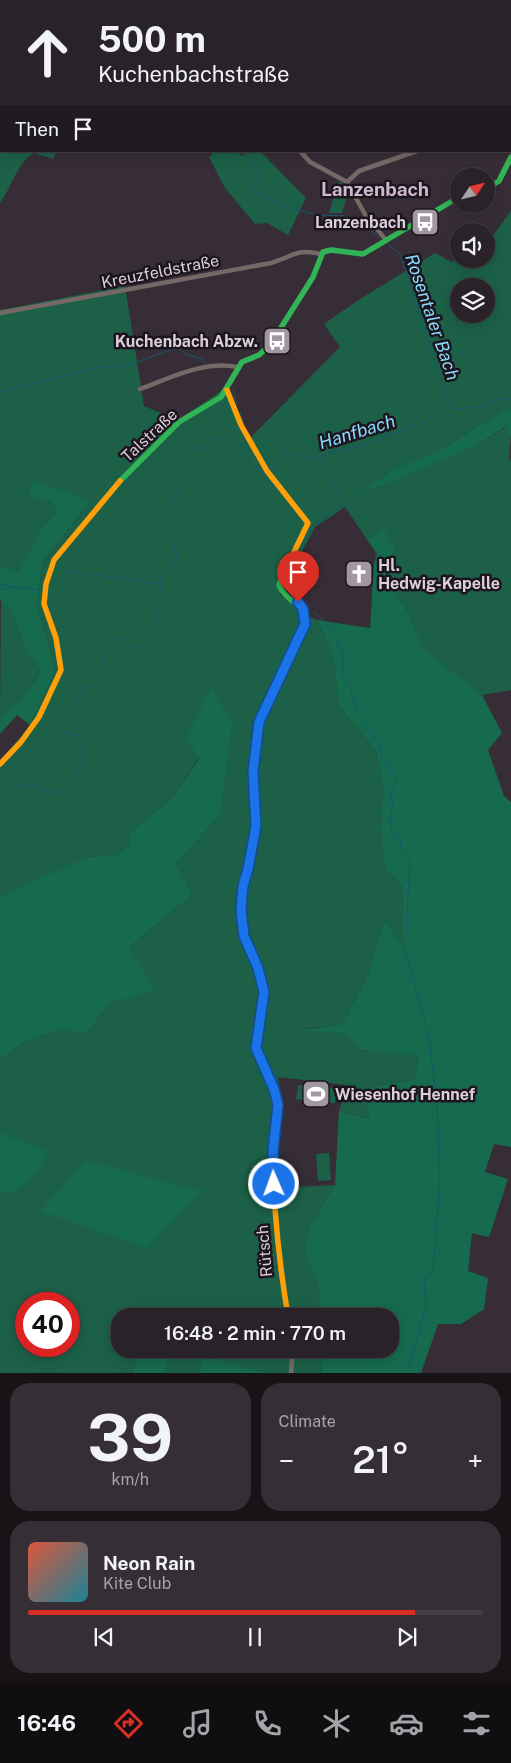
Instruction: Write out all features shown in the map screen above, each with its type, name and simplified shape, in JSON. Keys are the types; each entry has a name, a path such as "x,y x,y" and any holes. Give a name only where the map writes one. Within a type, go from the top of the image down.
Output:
{"street":[{"path":"301,152 310,162 347,182 366,216 386,240"},
{"path":"347,182 359,171 414,152"},
{"path":"495,183 499,181 511,156"},
{"path":"140,390 189,371 226,365 237,367 242,362 259,355 270,345 313,277 321,254 331,250 363,254 450,202"},
{"name":"Kreuzfeldstraße","path":"0,313 271,263 299,251 321,254"},
{"name":"Talstraße","path":"0,764 21,742 39,717 61,670 56,638 44,604 46,584 54,560 113,488 179,422 220,397 227,390 237,367"},
{"name":"Rütsch","path":"227,390 241,425 266,471 308,524 279,585 283,593 298,602 303,609 305,624 259,722 253,772 256,826 243,886 241,910 244,936 258,968 264,992 256,1048 274,1089 278,1105 273,1151 276,1252 286,1308"},
{"path":"291,1373 292,1358"}],"green space":[{"path":"0,152 56,152 53,159 34,153 28,158 18,169 0,203"},
{"path":"214,152 237,152 242,156 247,152 261,152 306,198 288,235 267,223 255,224 225,188 209,157"},
{"path":"338,182 343,183 349,190 342,213 329,213"},
{"path":"511,211 511,406 445,447 392,470 358,495 473,448 506,427 511,436 509,458 511,460 511,690 482,695 423,650 407,611 388,580 384,565 377,552 374,565 376,553 345,507 315,527 279,594 301,612 317,620 333,655 339,706 377,753 383,791 380,828 385,869 403,887 403,949 384,920 368,975 342,1024 306,1029 346,1034 360,1050 419,1054 414,1079 363,1089 371,1119 339,1111 347,1085 278,1077 283,1110 279,1138 277,1188 335,1185 310,1226 304,1253 318,1281 320,1308 111,1308 111,1358 136,1358 132,1373 0,1373 0,1194 7,1193 0,1133 0,1059 24,1042 63,1029 87,1034 109,1004 154,990 129,947 192,895 176,864 220,815 199,758 172,798 129,833 130,843 118,854 86,857 0,896 0,761 30,725 56,670 37,607 43,561 91,501 51,501 57,511 41,528 18,574 6,566 0,568 0,310 125,286 144,406 178,420 224,389 250,438 340,347 324,324 360,299 435,253 450,261 450,268 495,268 495,233"},
{"path":"511,406 511,436 505,427 473,448 356,496 392,470 445,447"},
{"path":"32,480 91,501 43,561 37,607 56,670 30,725 17,715 0,734 0,717 24,696 41,669 27,652 11,611 0,599 0,568 6,566 18,573 41,528 57,511 51,501 29,496"},
{"path":"383,529 396,549 384,565 388,580 407,611 423,649 482,695 502,733 488,750 504,796 511,802 511,1147 494,1144 485,1172 508,1179 489,1237 472,1233 468,1271 488,1278 484,1309 461,1324 438,1324 421,1373 322,1373 321,1358 399,1358 399,1308 320,1308 318,1281 304,1253 310,1226 335,1185 339,1111 370,1119 363,1089 414,1079 419,1055 360,1050 346,1034 303,1030 342,1024 368,975 384,920 403,948 403,887 385,869 380,828 383,791 377,753 339,706 333,655 317,620 370,628 374,565 377,553 369,540"},
{"path":"1,599 11,611 27,652 41,668 25,696 0,717"},
{"path":"211,688 232,724 220,815 176,864 192,895 129,947 155,990 109,1004 87,1034 63,1029 24,1042 0,1059 0,896 86,857 118,854 130,843 129,833 172,798 199,759 187,737"},
{"name":"Wiesenhof Hennef","path":"298,1085 336,1088 335,1103 296,1099"},
{"path":"0,1133 49,1152 23,1185 8,1193 0,1194"},
{"path":"329,1153 331,1180 318,1181 316,1154"},
{"path":"86,1161 201,1191 147,1248 41,1211"},
{"path":"136,1358 168,1358 164,1373 132,1373"},
{"path":"168,1358 203,1358 199,1373 164,1373"},
{"path":"203,1358 210,1358 261,1372 260,1373 199,1373"},
{"path":"210,1358 321,1358 322,1373 260,1373"}],"building":[{"path":"306,565 321,576 314,585 299,574"}],"waterway":[{"name":"Rosentaler Bach","path":"242,152 261,175 251,189 290,208 318,215 346,216 366,225 380,239"},
{"name":"Rosentaler Bach","path":"387,244 400,254 448,403"},
{"path":"0,391 100,367 126,366 170,350 180,349 187,355 203,359 205,364"},
{"path":"233,390 237,404"},
{"name":"Hanfbach","path":"272,472 284,450 310,460 342,449 353,448 424,423 446,404 456,409 480,407 495,399 511,399"},
{"path":"504,400 509,411"},
{"path":"240,412 244,426"},
{"name":"Hanfbach","path":"0,796 15,788 28,785 56,793 68,788 80,769 82,749 87,741 85,737 61,732 59,729 62,717 78,699 84,688 95,686 98,682 101,675 103,655 116,638 122,639 133,649 142,646 156,631 154,613 162,598 160,579 163,573 174,566 177,560 173,536 174,503 181,483 171,470 176,459 188,451 206,446 222,438 267,476"},
{"path":"261,454 273,471"},
{"path":"319,459 342,497"},
{"path":"313,525 346,504"},
{"path":"284,589 283,583 309,529"},
{"path":"65,570 78,572"},
{"path":"83,573 159,584"},
{"path":"0,584 11,586"},
{"path":"0,589 14,587 40,590"},
{"path":"314,612 330,626 338,639 338,646 343,653 343,676 349,682 356,710 380,747 382,758 389,766 396,781 390,796 393,805 390,818 392,831 400,841 402,852 410,859 405,950 429,1036 437,1104 440,1181 433,1271 424,1280 426,1307 407,1373"}],"traffic: fast":[{"path":"495,183 499,181 511,157"},
{"path":"120,481 179,422 221,397 242,362 259,355 270,345 313,277 323,252 331,250 363,254 450,202"},
{"path":"274,1088 256,1048 264,993 258,968 244,937 241,910 243,886 256,827 253,772 259,721 305,624 301,610 282,591 279,585 283,575"}],"traffic: slow":[{"path":"227,390 241,425 267,471 308,523 283,575"},
{"path":"0,764 21,742 39,717 61,670 56,638 44,604 46,584 54,560 120,481"},
{"path":"274,1088 276,1096 273,1144 275,1214 287,1308"}],"place":[{"name":"Lanzenbach","path":"425,222"},
{"name":"Kuchenbach Abzw.","path":"277,341"},
{"name":"Hl. Hedwig-Kapelle","path":"359,574"},
{"name":"Wiesenhof Hennef","path":"316,1094"}],"district":[{"name":"Lanzenbach","path":"375,189"}],"route":[{"path":"274,1184 273,1151 278,1105 274,1089 256,1048 264,992 255,958 244,936 241,910 243,886 256,826 253,772 257,732 264,710 305,624 303,609 298,602"}]}
